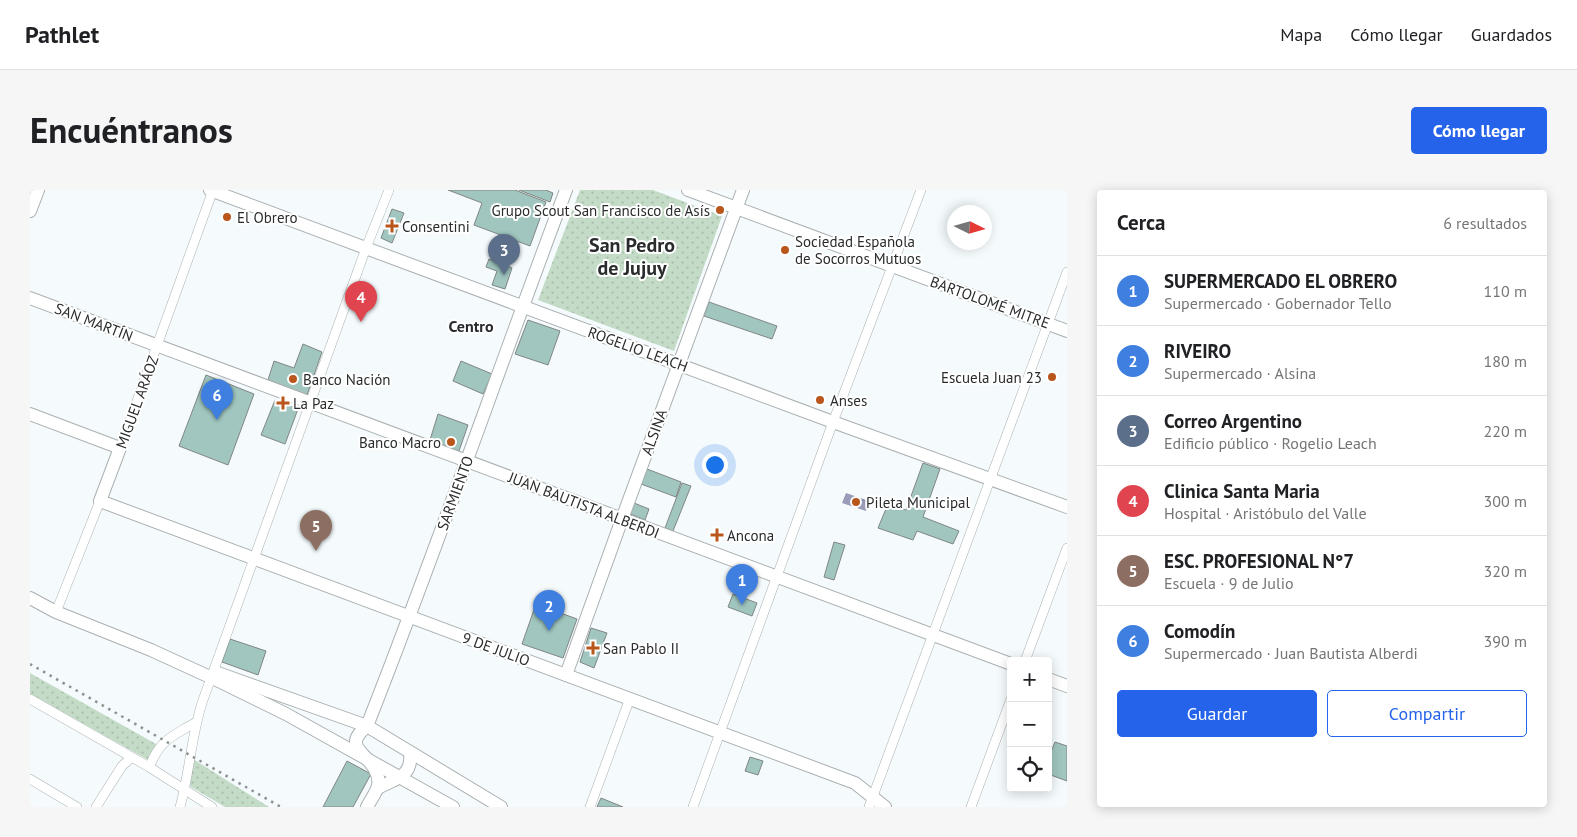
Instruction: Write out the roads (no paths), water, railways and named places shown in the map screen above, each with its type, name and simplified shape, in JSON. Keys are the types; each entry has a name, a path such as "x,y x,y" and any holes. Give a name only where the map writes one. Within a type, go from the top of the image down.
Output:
{"street":[{"path":"30,211 38,190"},
{"name":"ROGELIO LEACH","path":"212,190 833,422 1067,507"},
{"name":"MIGUEL ARÁOZ","path":"56,612 120,448 212,190"},
{"path":"180,807 185,790 196,722 212,674 366,248 389,190"},
{"name":"SARMIENTO","path":"378,788 378,778 369,759 356,746 357,736 367,726 410,617 522,306 566,190"},
{"name":"BARTOLOMÉ MITRE","path":"688,190 1067,331"},
{"name":"ALSINA","path":"566,675 743,190"},
{"path":"693,807 833,422 921,190"},
{"path":"871,802 1067,272"},
{"name":"SAN MARTÍN","path":"30,298 157,346"},
{"name":"JUAN BAUTISTA ALBERDI","path":"157,346 1007,662"},
{"path":"30,414 120,448"},
{"name":"9 DE JULIO","path":"100,501 856,783 871,802 885,807"},
{"path":"1026,657 1067,548"},
{"path":"30,598 56,612 212,674 367,726 501,807"},
{"path":"212,674 453,807"},
{"path":"1052,680 1067,686"},
{"path":"590,807 630,698"},
{"path":"30,699 130,758 150,767 212,807"},
{"path":"971,807 1010,702"},
{"path":"150,767 157,750 165,741 196,722"},
{"path":"367,807 378,788 407,772 410,765 410,752"},
{"path":"96,807 122,766 130,758"},
{"path":"30,779 77,807"}],"water":[{"name":"Pileta Municipal","path":"846,493 869,501 866,511 842,503"}],"railway":[{"path":"30,664 281,807"}],"place":[{"name":"Grupo Scout San Francisco de Asís","path":"720,210"},
{"name":"El Obrero","path":"227,217"},
{"name":"Consentini","path":"392,226"},
{"name":"Sociedad Española de Socorros Mutuos","path":"785,250"},
{"name":"Correo Argentino","path":"504,275"},
{"name":"Clinica Santa Maria","path":"361,322"},
{"name":"Escuela Juan 23","path":"1052,377"},
{"name":"Banco Nación","path":"293,379"},
{"name":"Anses","path":"820,400"},
{"name":"La Paz","path":"283,403"},
{"name":"Comodín","path":"217,420"},
{"name":"Banco Macro","path":"451,442"},
{"name":"Pileta Municipal","path":"856,502"},
{"name":"Ancona","path":"717,535"},
{"name":"ESC. PROFESIONAL N°7","path":"316,551"},
{"name":"SUPERMERCADO EL OBRERO","path":"742,605"},
{"name":"RIVEIRO","path":"549,631"},
{"name":"San Pablo II","path":"593,648"}],"district":[{"name":"San Pedro de Jujuy","path":"632,256"},
{"name":"Centro","path":"471,326"}]}
